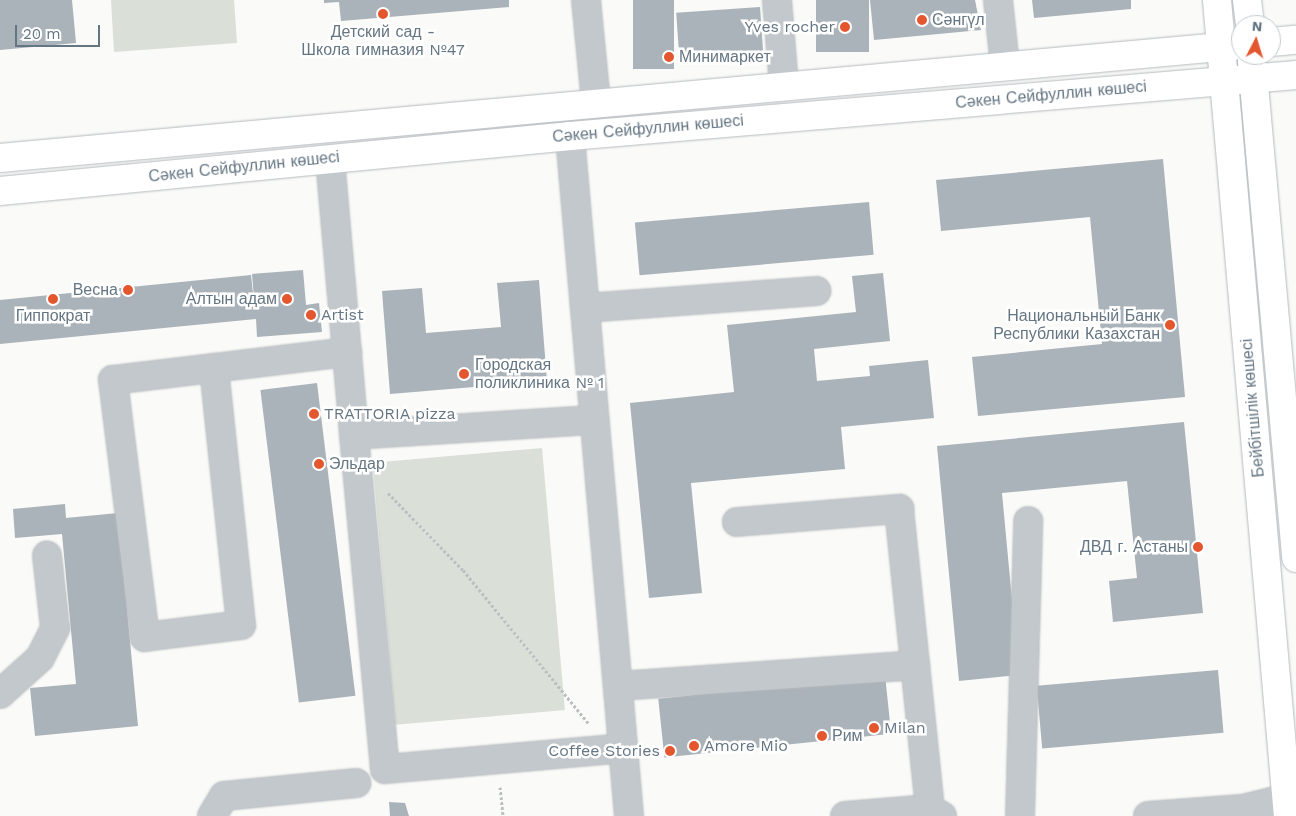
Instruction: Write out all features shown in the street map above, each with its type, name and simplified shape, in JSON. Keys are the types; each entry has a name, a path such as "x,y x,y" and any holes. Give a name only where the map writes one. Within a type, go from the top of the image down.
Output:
{"main road":[{"name":"Бейбітшілік көшесі","path":"1217,0 1231,46 1223,82 1290,803"},
{"path":"1247,0 1249,15"},
{"path":"1281,41 1296,40"},
{"name":"Сәкен Сейфуллин көшесі","path":"0,158 596,102 1231,46"},
{"name":"Сәкен Сейфуллин көшесі","path":"0,191 570,136 1223,82 1253,67 1296,75"},
{"name":"Бейбітшілік көшесі","path":"1253,67 1296,558"}],"lane":[{"path":"586,0 596,102"},
{"path":"777,0 784,86"},
{"path":"998,0 1005,66"},
{"path":"570,136 629,816"},
{"path":"330,159 385,769 624,748"},
{"path":"585,308 816,291"},
{"path":"214,368 241,625 145,637 113,380 347,352"},
{"path":"356,448 594,420"},
{"path":"737,522 899,509 915,664 936,813 846,816"},
{"path":"1020,816 1028,521"},
{"path":"0,694 40,658 55,628 47,555"},
{"path":"618,686 915,664"},
{"path":"212,816 224,796 356,783"},
{"path":"1148,816 1290,803"}],"path":[{"path":"356,448 464,570 591,726"}],"shaded area":[{"path":"111,0 234,0 237,43 114,52"},
{"path":"542,448 565,710 396,725 373,463"}],"building":[{"path":"0,0 72,0 76,43 0,50"},
{"name":"Детский сад - Школа гимназия №47","path":"324,0 509,0 509,7 341,21 339,2 324,3"},
{"path":"633,0 674,0 674,69 633,69"},
{"path":"816,0 869,0 869,52 816,52"},
{"path":"870,0 975,0 981,30 874,40"},
{"path":"1032,0 1131,0 1131,9 1034,18"},
{"path":"760,7 764,58 680,64 676,13"},
{"path":"1163,159 1185,397 978,416 972,357 1102,344 1090,217 941,231 936,180"},
{"path":"869,202 874,255 640,275 635,222"},
{"path":"303,270 306,305 319,303 322,332 257,337 256,319 0,344 0,300 251,275 255,311 252,274"},
{"path":"883,273 890,341 814,349 817,381 870,376 869,366 928,360 934,418 841,427 845,469 691,483 702,593 649,598 630,403 734,392 727,325 856,312 852,276"},
{"path":"539,280 547,381 390,394 382,291 422,288 426,333 501,327 497,283"},
{"path":"317,383 355,696 299,703 260,390"},
{"path":"1184,422 1203,613 1113,622 1109,581 1137,578 1127,481 1002,493 1019,675 959,681 937,446"},
{"path":"65,504 66,518 118,513 138,726 35,736 30,688 76,684 62,534 15,538 13,509"},
{"path":"1218,670 1223,733 1042,749 1037,686"},
{"path":"885,675 891,734 664,758 658,699"},
{"path":"389,802 405,803 409,816 390,816"}],"place":[{"name":"Детский сад - Школа гимназия №47","path":"383,14"},
{"name":"Сәнгүл","path":"922,20"},
{"name":"Yves rocher","path":"845,27"},
{"name":"Минимаркет","path":"669,57"},
{"name":"Весна","path":"128,290"},
{"name":"Гиппократ","path":"53,299"},
{"name":"Алтын адам","path":"287,299"},
{"name":"Artist","path":"311,315"},
{"name":"Национальный Банк Республики Казахстан","path":"1170,325"},
{"name":"Городская поликлиника № 1","path":"464,374"},
{"name":"TRATTORIA pizza","path":"314,414"},
{"name":"Эльдар","path":"319,464"},
{"name":"ДВД г. Астаны","path":"1198,547"},
{"name":"Milan","path":"874,728"},
{"name":"Рим","path":"822,736"},
{"name":"Amore Mio","path":"694,746"},
{"name":"Coffee Stories","path":"670,751"}]}
